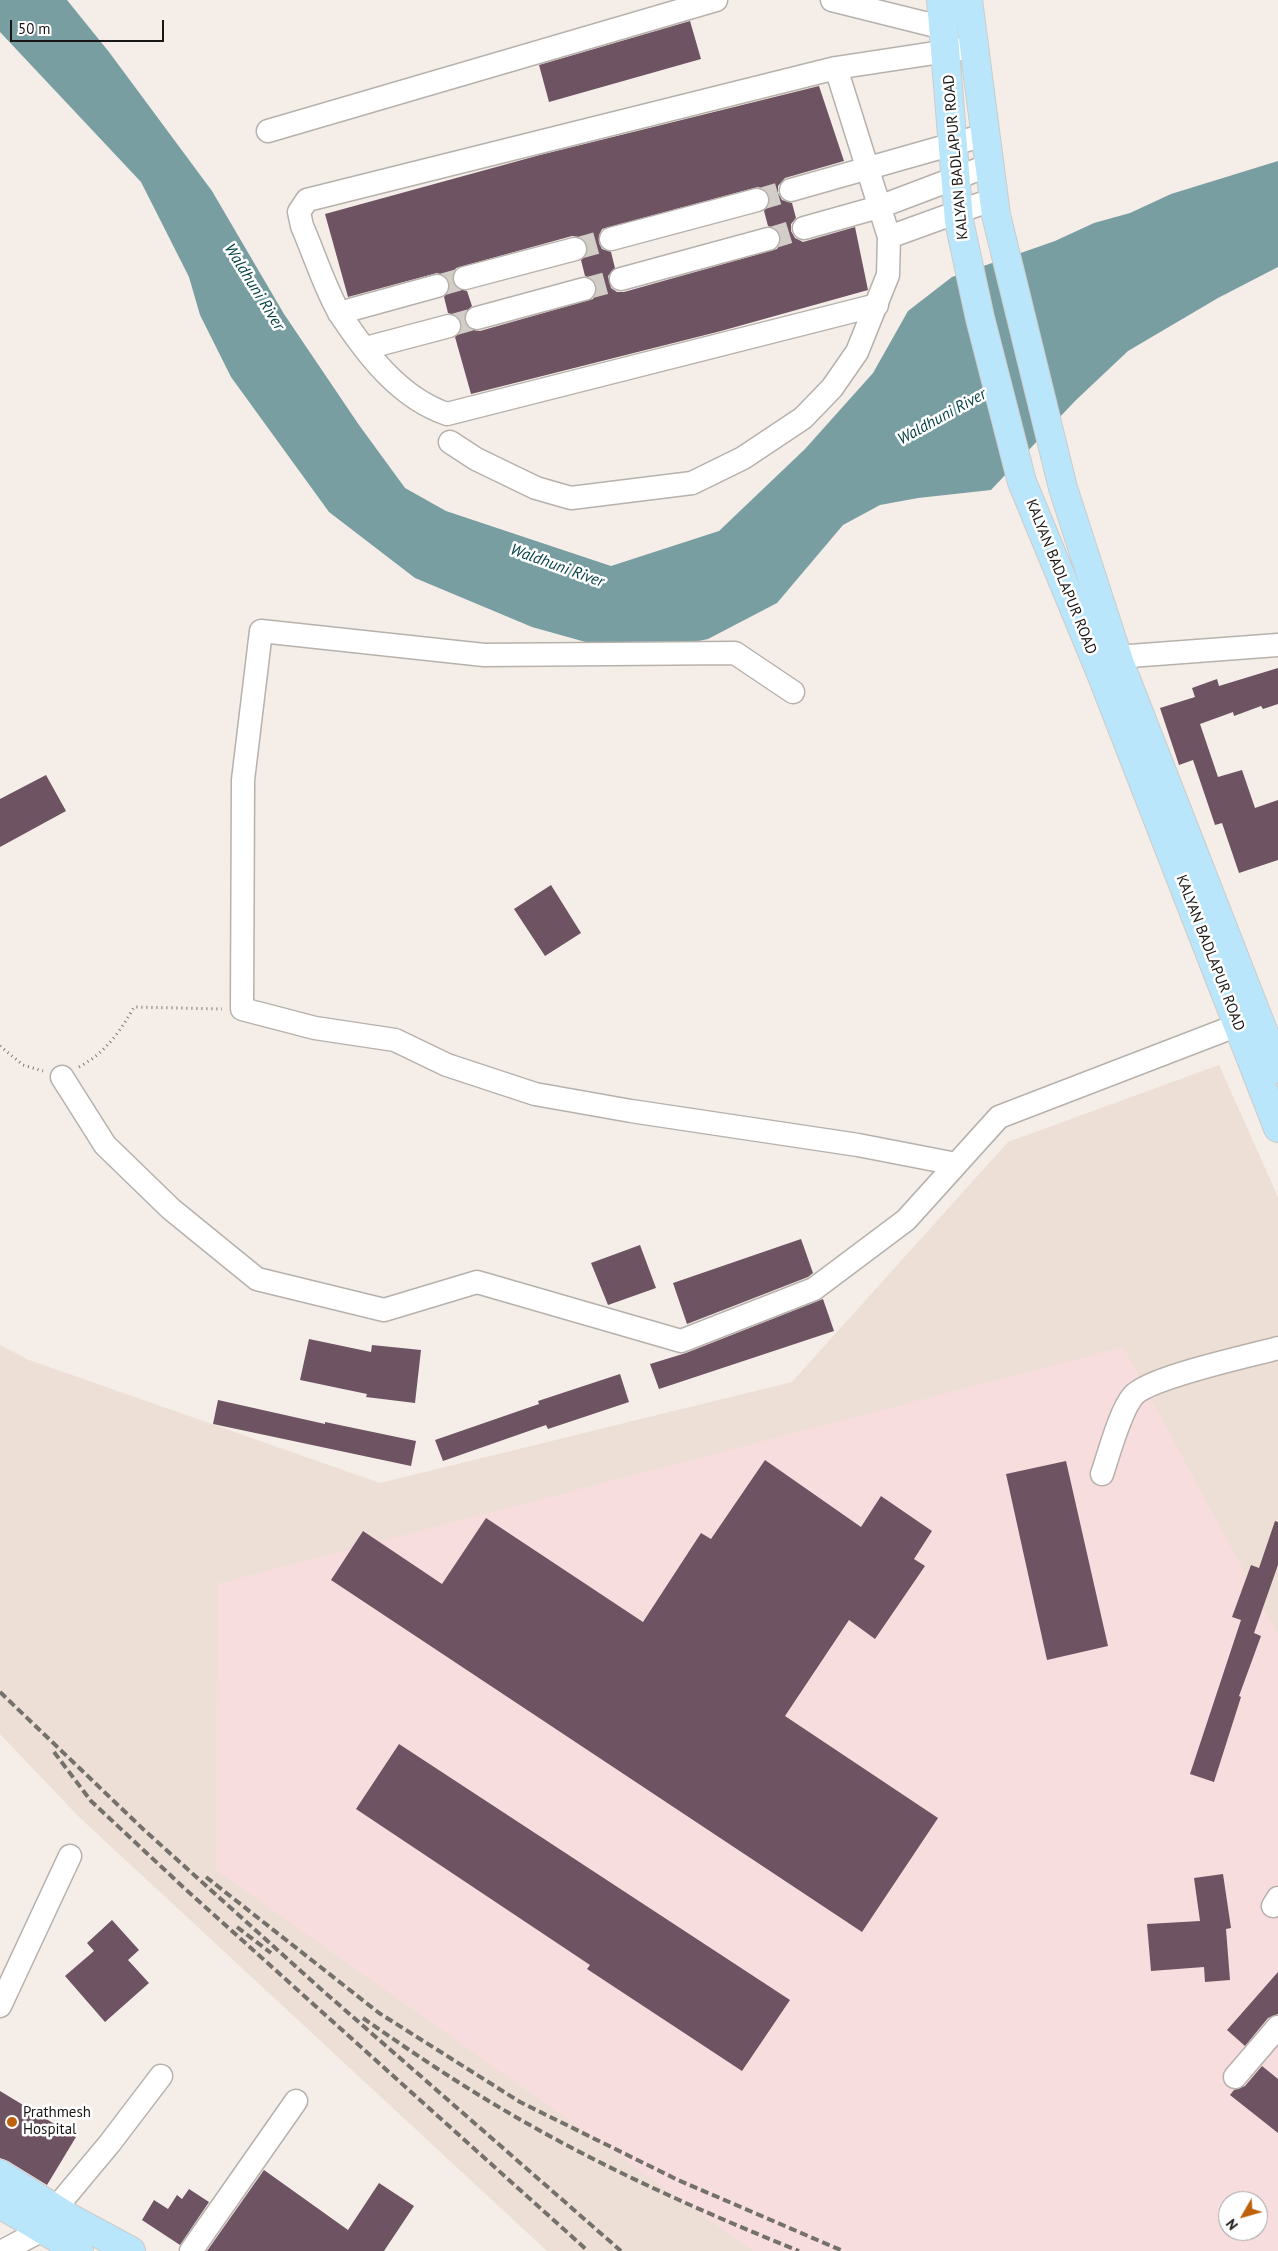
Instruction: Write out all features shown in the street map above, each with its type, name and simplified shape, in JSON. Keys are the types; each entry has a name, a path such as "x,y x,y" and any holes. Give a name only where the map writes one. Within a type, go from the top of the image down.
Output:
{"main road":[{"name":"KALYAN BADLAPUR ROAD","path":"941,0 958,217 980,318 1022,482 1106,658 1278,1069"},
{"name":"KALYAN BADLAPUR ROAD","path":"968,0 995,207 1106,658 1238,1025 1278,1128"},
{"path":"0,2174 79,2251"},
{"path":"0,2204 48,2219 131,2251"}],"street":[{"path":"268,131 716,0"},
{"path":"832,0 945,39 974,47"},
{"path":"877,305 447,414 427,407 413,398 383,371 339,312 302,226 300,212 307,200 945,39"},
{"path":"450,442 476,459 536,488 571,498 692,483 743,458 803,418 832,388 857,352 888,275 889,237 836,68"},
{"path":"791,190 867,170 986,134"},
{"path":"804,228 879,207 990,165"},
{"path":"610,239 757,200"},
{"path":"889,237 995,207"},
{"path":"621,279 768,239"},
{"path":"466,278 575,249"},
{"path":"339,312 437,286"},
{"path":"477,318 584,289"},
{"path":"366,348 449,326"},
{"path":"792,692 735,653 484,655 261,631 243,780 242,1009 315,1028 395,1040 447,1065 535,1094 631,1111 858,1145 956,1164"},
{"path":"1106,658 1278,645"},
{"path":"62,1076 105,1145 171,1209 257,1279 384,1310 476,1282 680,1341 814,1288 906,1220 999,1117 1238,1025"},
{"path":"1102,1474 1125,1410 1134,1395 1162,1379 1278,1348"},
{"path":"0,2006 70,1856"},
{"path":"1235,2076 1278,2027"},
{"path":"3,2251 48,2219 161,2076"},
{"path":"191,2251 296,2101"}],"path":[{"path":"0,1046 23,1065 62,1076 92,1060 117,1037 134,1007 242,1009"}],"shaded area":[{"path":"1219,1065 1278,1197 1278,2251 547,2251 78,1816 0,1734 0,1345 29,1360 380,1483 792,1382 1008,1142"},
{"path":"1123,1347 1278,1634 1278,2251 753,2251 216,1870 217,1584"}],"water":[{"name":"Waldhuni River","path":"0,0 67,0 109,52 212,191 284,314 359,425 405,488 446,511 611,566 719,531 805,449 873,373 908,311 952,277 1055,241 1094,223 1130,213 1171,194 1278,161 1278,267 1218,298 1128,351 1075,401 991,490 918,498 880,505 843,525 777,603 708,639 632,655 532,627 415,578 329,512 231,377 200,315 189,277 141,182 0,32"}],"building":[{"path":"690,21 701,59 549,102 539,65"},
{"path":"819,86 844,161 785,178 778,186 778,193 782,200 792,203 796,218 791,224 791,231 795,238 803,242 855,227 868,290 721,331 471,394 455,337 461,330 462,322 458,316 448,313 444,297 450,289 446,276 437,273 348,297 325,214 540,155","holes":["758,187 766,190 769,196 769,204 764,211 768,226 777,229 780,235 781,242 777,249 624,292 617,292 611,288 608,276 615,268 611,252 602,249 599,243 599,235 602,229","572,236 579,237 588,245 587,253 581,260 585,276 593,279 596,285 597,292 593,299 480,331 467,327 464,315 472,306 467,291 456,288 452,282 456,268"]},
{"path":"1278,668 1278,704 1263,709 1261,706 1234,716 1233,712 1200,724 1218,777 1242,770 1255,808 1278,800 1278,860 1239,873 1222,823 1215,825 1193,760 1179,765 1160,708 1195,697 1192,688 1217,679 1219,686"},
{"path":"46,775 66,811 0,847 0,799"},
{"path":"551,885 581,933 545,956 514,909"},
{"path":"801,1239 813,1273 808,1277 687,1324 673,1283"},
{"path":"640,1245 656,1288 608,1305 591,1263"},
{"path":"823,1299 834,1331 659,1389 650,1364 686,1353"},
{"path":"309,1339 371,1352 372,1345 421,1350 415,1403 366,1397 367,1394 300,1380"},
{"path":"620,1374 629,1402 548,1429 546,1425 443,1461 435,1440 539,1404 538,1401"},
{"path":"218,1400 325,1424 325,1422 416,1441 411,1466 213,1424"},
{"path":"765,1460 861,1527 881,1496 932,1531 914,1559 925,1566 875,1639 849,1620 785,1716 938,1818 862,1932 331,1580 363,1531 442,1584 486,1518 643,1622 701,1533 711,1539"},
{"path":"1066,1461 1108,1646 1047,1660 1006,1474"},
{"path":"1275,1521 1278,1522 1278,1565 1254,1633 1261,1636 1239,1696 1241,1697 1214,1782 1190,1774 1241,1620 1232,1617 1251,1565 1259,1568"},
{"path":"399,1744 790,2000 742,2071 587,1969 590,1965 356,1809"},
{"path":"1223,1874 1231,1928 1226,1929 1230,1980 1205,1982 1204,1967 1151,1971 1147,1924 1200,1921 1194,1878"},
{"path":"112,1920 139,1950 128,1960 149,1983 105,2022 65,1976 94,1951 87,1943"},
{"path":"1278,1972 1278,2014 1268,2018 1245,2046 1227,2030"},
{"path":"1262,2066 1278,2079 1278,2133 1230,2095 1234,2090 1245,2086"},
{"path":"0,2091 76,2137 47,2185 0,2158"},
{"path":"264,2170 348,2230 379,2183 414,2206 384,2251 207,2251"},
{"path":"189,2189 209,2202 180,2245 142,2220 154,2200 168,2209 177,2195 182,2199"}],"tunnel":[{"path":"757,200 791,190"},
{"path":"768,239 804,228"},
{"path":"575,249 611,239"},
{"path":"437,286 465,278"},
{"path":"584,289 621,279"},
{"path":"449,326 477,318"}],"railway":[{"path":"0,1692 143,1829 322,1990 621,2251"},
{"path":"54,1752 91,1801 183,1887 588,2251"},
{"path":"206,1877 379,2013 520,2102 678,2180 843,2251"},
{"path":"237,1927 271,1953"},
{"path":"363,2018 472,2091 579,2152 688,2204 799,2251"}],"place":[{"name":"Prathmesh Hospital","path":"12,2122"}]}
